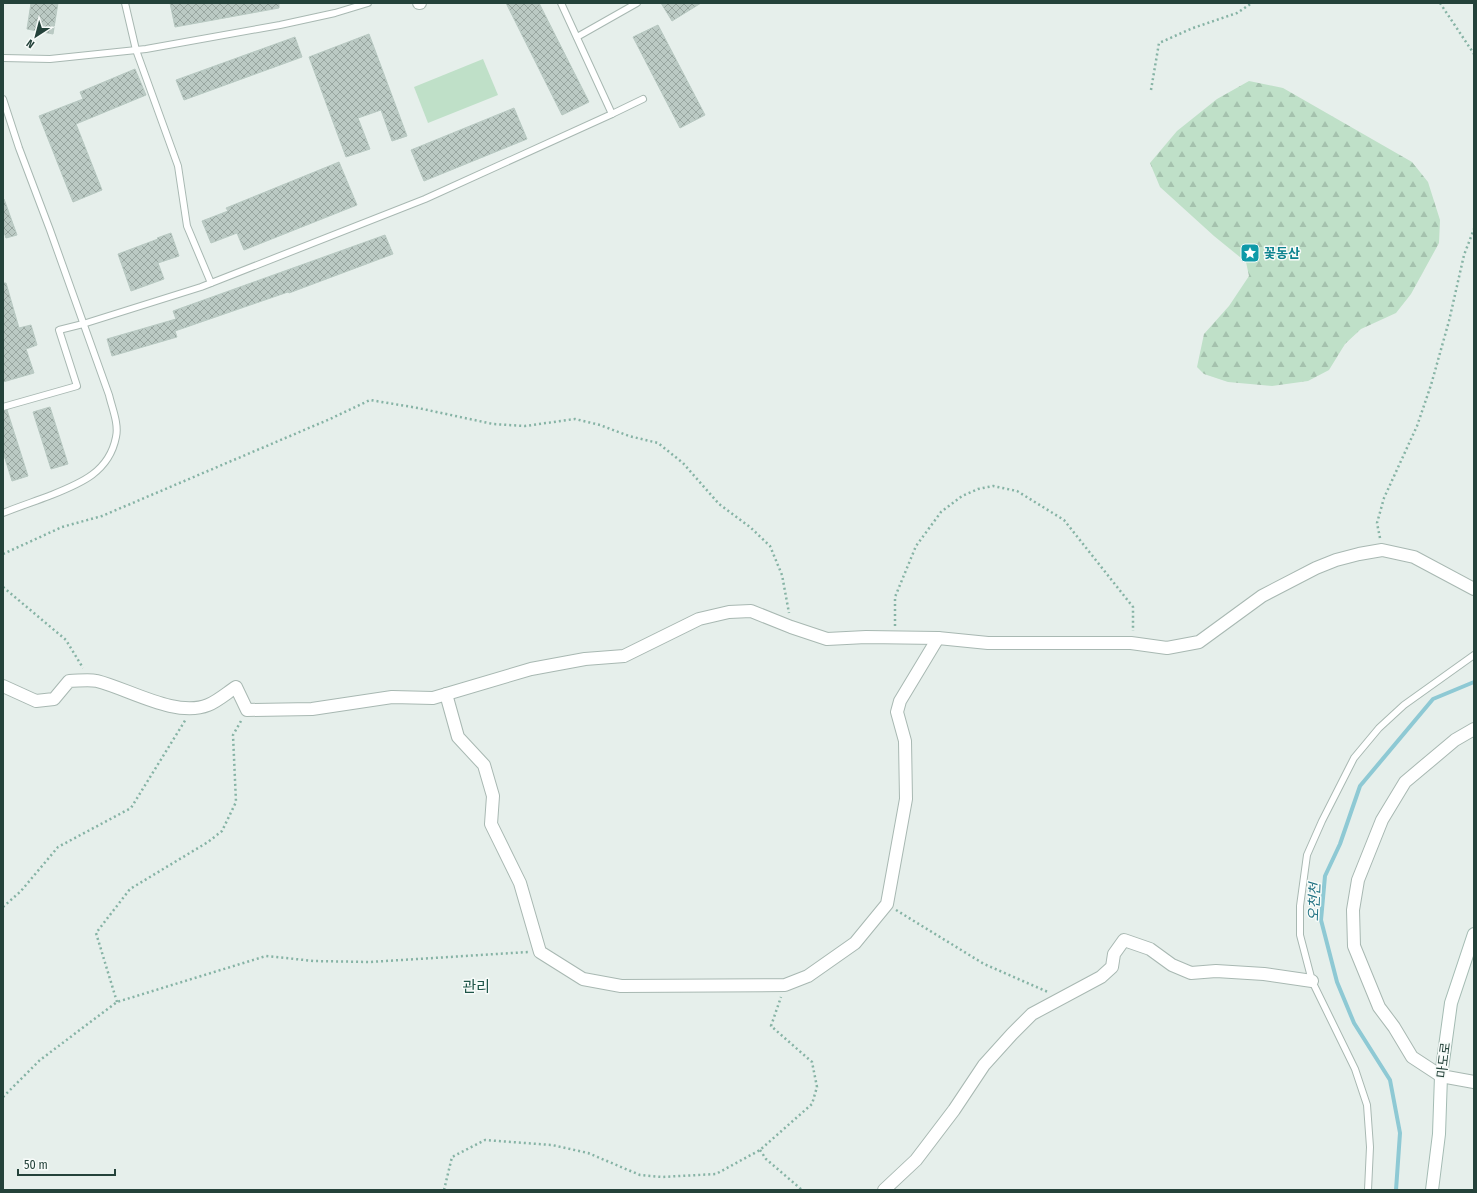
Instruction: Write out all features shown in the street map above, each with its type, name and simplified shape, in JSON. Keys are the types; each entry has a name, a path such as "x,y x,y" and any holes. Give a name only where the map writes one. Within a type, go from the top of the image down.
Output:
{"street":[{"path":"3,686 36,701 54,699 69,681 95,681 122,689 154,702 191,708 208,705 236,687 247,710 312,708 392,697 433,698 531,669 585,659 624,656 699,619 729,612 751,611 827,639 866,637 938,638 988,643 1131,643 1167,648 1199,642 1262,596 1316,568 1342,558 1382,550 1414,556 1474,589"},
{"path":"446,694 458,737 484,765 493,796 491,824 520,883 540,952 583,979 621,986 785,985 808,976 855,943 887,904 906,799 905,742 897,712 900,701 938,638"},
{"path":"1474,728 1455,740 1405,782 1382,820 1360,873 1353,910 1354,946 1380,1006 1412,1057 1441,1076 1474,1082"},
{"name":"마도로","path":"1432,1190 1439,1134 1441,1076 1451,1004 1474,934"},
{"path":"884,1190 916,1160 954,1110 984,1065 1012,1034 1032,1014 1101,978 1112,967 1114,954 1124,940 1150,949 1172,965 1190,973 1216,971 1264,974 1312,981"}],"lane":[{"path":"126,3 136,50 178,166 187,226 211,283"},
{"path":"3,58 50,59 136,50 280,25 368,3"},
{"path":"561,3 612,114"},
{"path":"577,37 637,3"},
{"path":"3,99 19,148 50,230 115,416 117,436 110,454 100,468 81,483 3,513"},
{"path":"3,407 77,386 59,330 211,283 425,199 643,99"},
{"path":"1368,1190 1370,1147 1367,1105 1355,1069 1312,981 1300,935 1300,906 1306,855 1354,758 1379,728 1404,704 1474,655"}],"path":[{"path":"1151,90 1159,43 1194,28 1236,13 1252,3"},
{"path":"1440,3 1474,54"},
{"path":"1382,550 1377,523 1384,498 1417,426 1431,385 1449,321 1464,255 1474,230"},
{"path":"3,554 62,527 102,516 330,419 370,400 418,408 492,424 525,426 574,418 600,425 629,436 658,443 683,463 719,504 755,532 770,546 782,575 791,627"},
{"path":"894,638 895,597 916,546 940,512 962,496 978,489 993,486 1017,491 1064,520 1133,607 1131,643"},
{"path":"3,587 66,640 85,671 95,681"},
{"path":"3,907 21,891 58,847 131,808 189,714 191,708"},
{"path":"117,1002 96,933 130,889 208,842 222,831 236,802 233,735 247,710"},
{"path":"887,904 984,964 1061,998"},
{"path":"3,1097 40,1060 117,1002 266,956 314,961 370,962 540,952"},
{"path":"444,1190 452,1157 485,1140 552,1145 588,1152 640,1175 662,1177 716,1174 760,1150 812,1104 817,1087 812,1062 771,1026 785,985"},
{"path":"760,1150 766,1159 802,1190"}],"green space":[{"path":"483,59 498,95 428,123 414,87"},
{"path":"1249,81 1283,88 1412,162 1428,182 1440,220 1439,243 1411,294 1396,313 1361,329 1345,344 1329,370 1308,381 1272,386 1228,382 1204,374 1197,367 1204,334 1229,306 1249,276 1246,262 1214,236 1160,187 1150,163 1177,131 1217,99"}],"building":[{"path":"31,3 58,3 53,34 27,29"},
{"path":"170,3 279,3 279,8 175,27"},
{"path":"506,3 539,3 589,102 562,115"},
{"path":"661,3 701,3 672,21"},
{"path":"658,25 705,115 680,128 633,37"},
{"path":"369,34 407,136 392,141 381,110 358,118 370,149 346,157 309,57"},
{"path":"295,37 302,57 184,100 176,80"},
{"path":"135,69 146,95 76,124 102,190 73,202 39,116 83,99 80,92"},
{"path":"514,108 527,139 424,181 411,150"},
{"path":"339,162 357,205 244,250 237,233 211,243 202,221 228,211 226,208"},
{"path":"3,199 17,235 6,238 3,229"},
{"path":"171,233 179,256 158,263 164,279 131,291 118,254"},
{"path":"385,235 393,254 289,293 288,292 175,331 177,337 112,356 107,339 176,319 173,311"},
{"path":"3,283 6,283 19,328 31,325 37,345 26,349 34,373 3,382"},
{"path":"50,407 68,464 51,469 33,412"},
{"path":"7,410 28,476 12,481 3,452 3,411"}],"waterway":[{"name":"오천천","path":"1396,1190 1400,1133 1390,1080 1354,1023 1337,982 1321,920 1325,876 1340,844 1360,786 1433,699 1474,682"}],"place":[{"name":"꽃동산","path":"1250,253"}],"district":[{"name":"관리","path":"476,987"}]}
